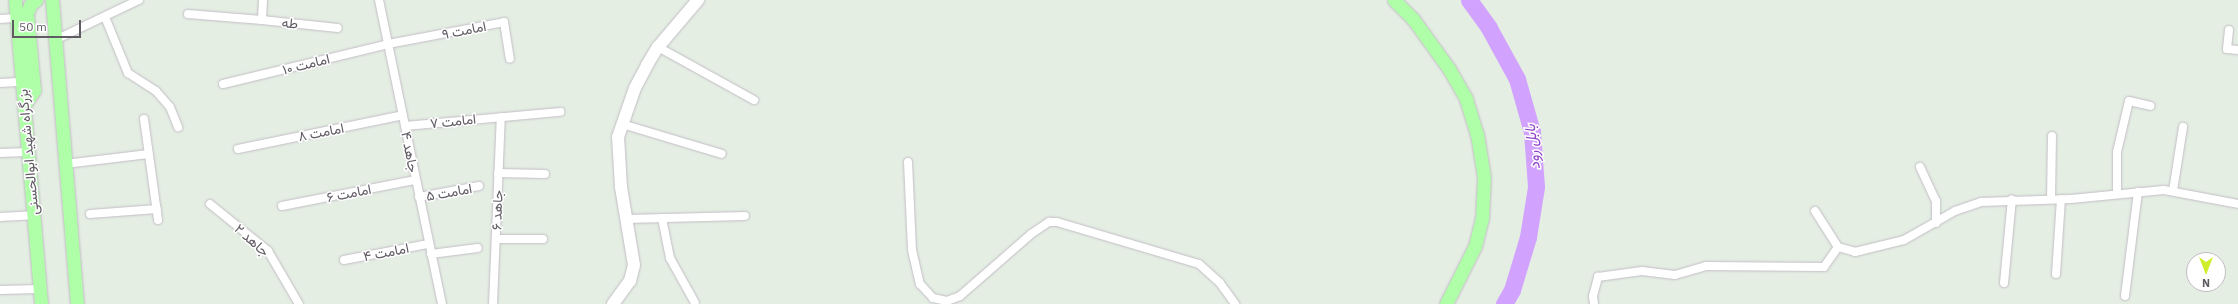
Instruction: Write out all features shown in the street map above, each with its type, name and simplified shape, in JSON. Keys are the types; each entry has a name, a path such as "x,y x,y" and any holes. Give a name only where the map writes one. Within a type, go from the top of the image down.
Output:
{"main road":[{"name":"بزرگراه شهید ابوالحسنی","path":"14,0 41,304"},
{"path":"24,105 33,93 34,87 27,14 30,5 36,0"},
{"path":"613,304 630,281 634,264 620,173 618,137 635,88 658,47 698,0"},
{"path":"1394,0 1413,19 1449,69 1466,100 1477,134 1484,177 1482,218 1475,246 1446,304"},
{"path":"51,1 76,304"}],"street":[{"path":"55,40 140,0"},
{"name":"طه","path":"263,0 262,20 338,28"},
{"name":"جاهد ۴","path":"379,0 428,244 442,304"},
{"path":"188,14 262,20"},
{"path":"105,17 128,72 156,91 170,107 178,127"},
{"path":"0,19 16,18"},
{"name":"امامت ۹","path":"388,44 504,22 510,58"},
{"path":"2229,30 2227,49 2238,50"},
{"name":"امامت ۱۰","path":"223,84 388,44"},
{"path":"658,47 754,100"},
{"path":"0,83 22,82"},
{"path":"2117,193 2117,152 2129,101 2150,106"},
{"name":"امامت ۷","path":"405,126 560,112"},
{"name":"امامت ۸","path":"238,148 403,115"},
{"name":"جاهد ۶","path":"493,304 501,117"},
{"path":"144,119 158,220"},
{"path":"622,124 722,154"},
{"path":"2173,191 2183,127"},
{"path":"2051,199 2052,136"},
{"path":"0,153 28,152"},
{"path":"65,164 148,154"},
{"path":"908,162 912,250 920,284 933,298 947,301 960,296 1031,234 1049,222 1057,222 1199,264 1220,283 1235,304"},
{"path":"1920,168 1936,201 1936,223"},
{"path":"498,173 546,174"},
{"name":"امامت ۶","path":"282,206 415,180"},
{"name":"امامت ۵","path":"419,197 479,186"},
{"path":"1815,211 1838,246 1855,252 1904,240 1924,226 1936,223 1955,211 1980,202 2012,199 2061,199 2117,193 2173,191 2238,204"},
{"path":"2125,296 2138,192"},
{"path":"2004,283 2012,199"},
{"path":"2056,274 2061,199"},
{"name":"جاهد ۲","path":"210,204 268,251 299,304"},
{"path":"90,214 157,209"},
{"path":"0,217 34,215"},
{"path":"627,219 745,216"},
{"path":"662,218 670,258 695,303"},
{"path":"496,239 543,239"},
{"name":"امامت ۴","path":"344,260 428,244"},
{"path":"1594,304 1593,296 1598,278 1642,271 1675,275 1706,266 1824,267 1838,246"},
{"path":"431,254 478,248"},
{"path":"0,290 40,289"}],"waterway":[{"name":"بابل رود","path":"1469,0 1489,28 1517,79 1532,132 1536,187 1528,237 1512,290 1504,304"}]}
